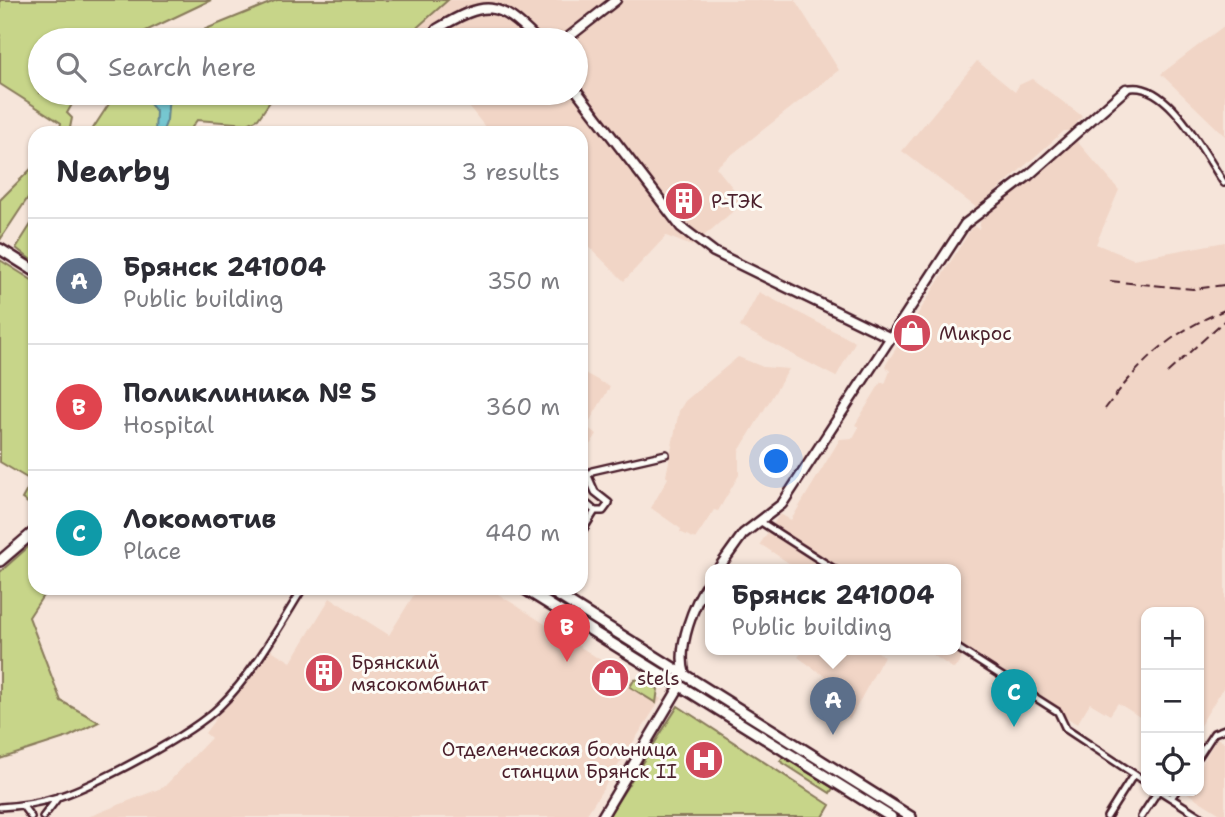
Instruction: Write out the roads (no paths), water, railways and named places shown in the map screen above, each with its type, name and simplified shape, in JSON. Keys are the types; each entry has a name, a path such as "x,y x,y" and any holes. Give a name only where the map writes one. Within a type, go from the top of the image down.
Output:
{"main road":[{"path":"0,249 28,267"},
{"path":"0,561 28,537"},
{"path":"534,595 891,817"},
{"path":"557,595 911,817"},
{"path":"680,686 685,675"}],"street":[{"path":"580,28 616,0"},
{"path":"438,28 464,6 490,1 511,8 527,28"},
{"path":"722,564 743,534 782,504 965,224 1010,191 1126,89 1142,86 1163,97 1224,183"},
{"path":"587,105 681,227 715,252 891,338"},
{"path":"588,505 595,511 603,511 609,503 595,492 588,476 592,471 666,454"},
{"path":"588,522 595,511"},
{"path":"761,522 826,564"},
{"path":"685,675 682,659 684,647 705,589"},
{"path":"0,807 22,806 59,796 138,759 201,723 222,705 244,677 298,595"},
{"path":"961,650 1058,712 1066,729 1141,779"},
{"path":"602,817 680,686"},
{"path":"1204,748 1214,733 1225,729"},
{"path":"1107,817 1134,774"},
{"path":"43,817 59,796"},
{"path":"1141,817 1156,796"},
{"path":"1168,796 1201,817"},
{"path":"22,806 31,817"}],"water":[{"path":"151,105 168,105 165,126 155,126 156,111"}],"railway":[{"path":"1110,281 1193,289 1225,285"},
{"path":"1105,409 1158,350 1188,328 1225,310"},
{"path":"1167,373 1225,320"}],"place":[{"name":"Р-ТЭК","path":"684,201"},
{"name":"Микрос","path":"912,333"},
{"name":"Поликлиника № 5","path":"567,662"},
{"name":"Брянский мясокомбинат","path":"324,673"},
{"name":"stels","path":"610,678"},
{"name":"Локомотив","path":"1014,727"},
{"name":"Брянск 241004","path":"833,735"},
{"name":"Отделенческая больница станции Брянск II","path":"704,760"}]}
